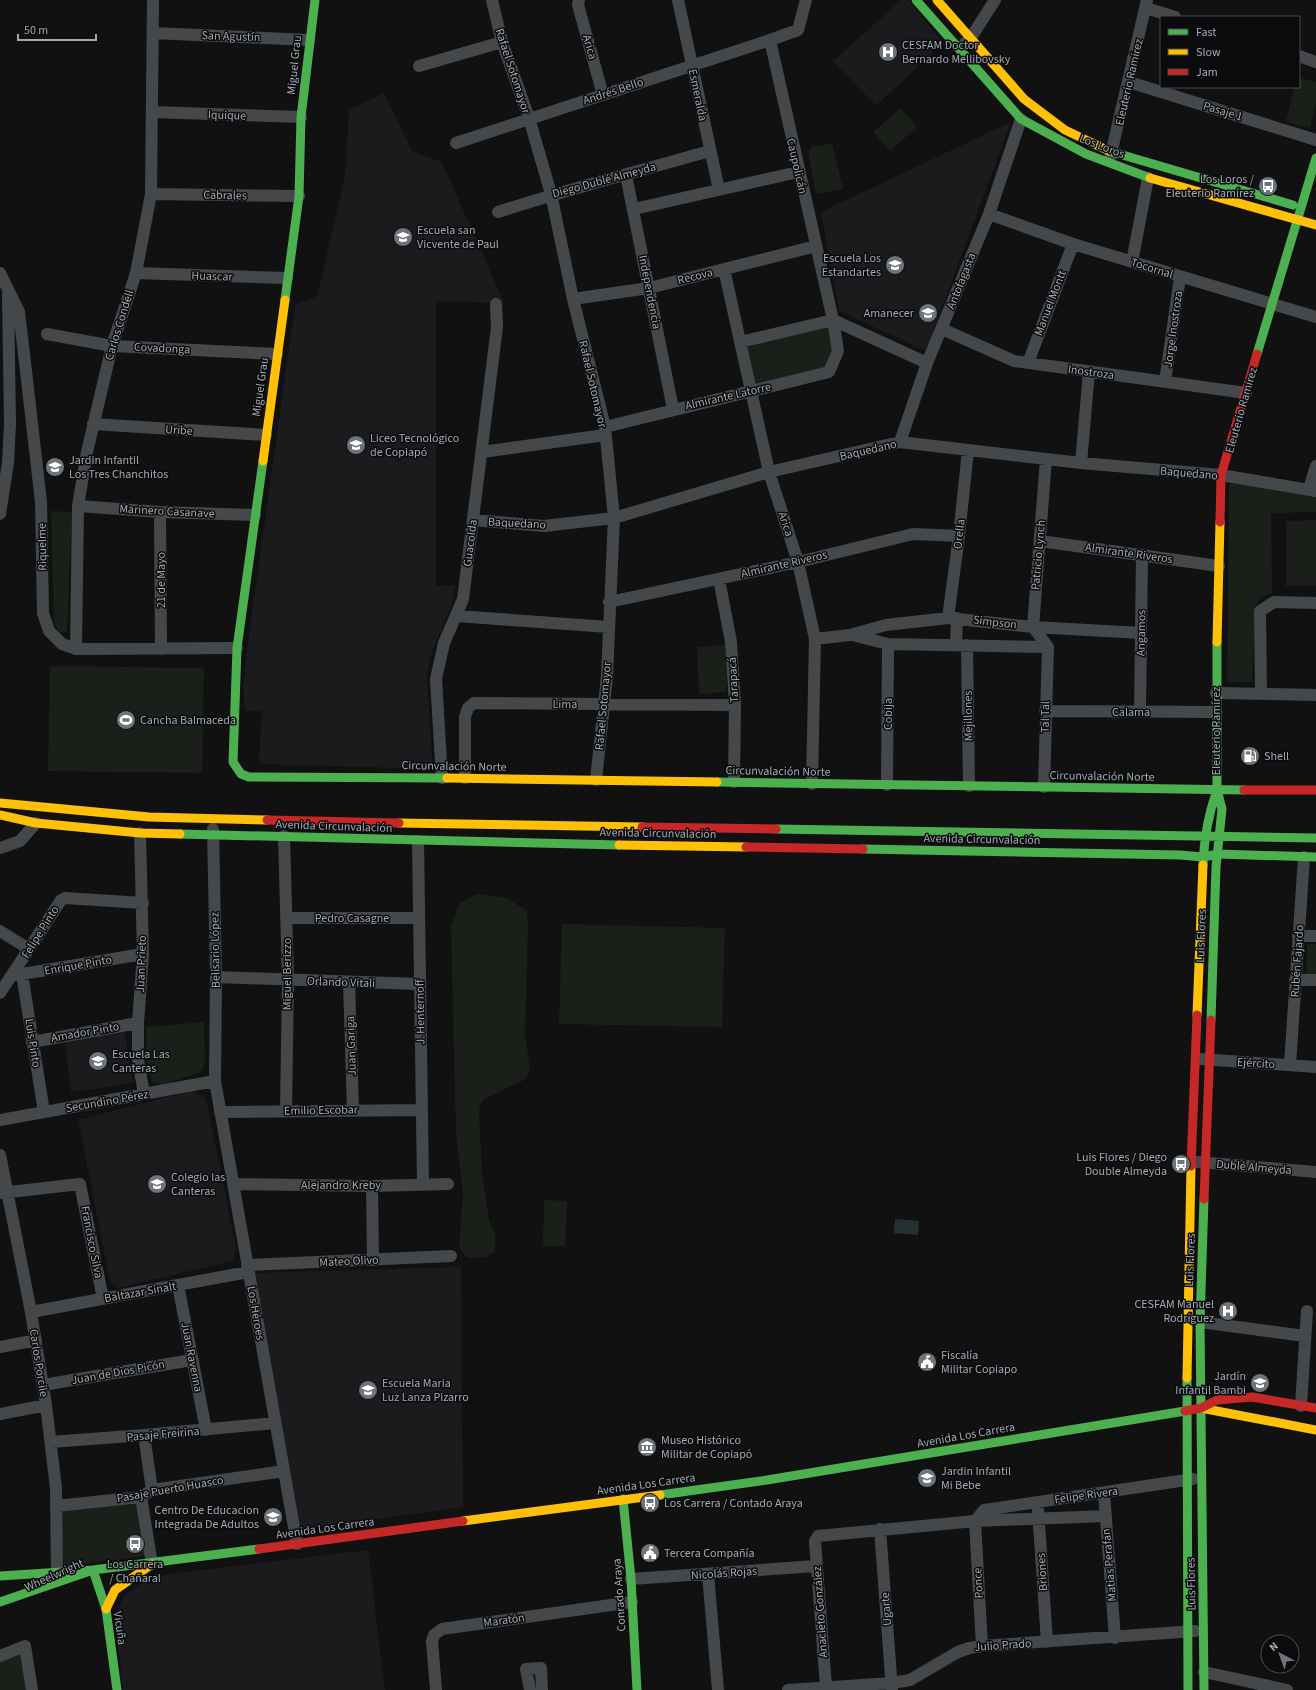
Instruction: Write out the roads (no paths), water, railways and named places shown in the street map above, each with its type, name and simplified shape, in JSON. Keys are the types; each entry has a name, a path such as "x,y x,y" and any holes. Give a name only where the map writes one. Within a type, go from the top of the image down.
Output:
{"main road":[{"name":"Miguel Grau","path":"241,774 233,762 237,648 299,196 301,117 309,40 315,0"},
{"name":"Los Loros","path":"916,0 1021,119 1064,143 1109,164 1148,178 1316,224"},
{"name":"Los Loros","path":"937,0 1024,99 1065,130 1112,152 1311,211"},
{"name":"Eleuterio Ramírez","path":"1218,854 1222,809 1217,790 1216,693 1222,475 1316,158"},
{"name":"Circunvalación Norte","path":"241,774 249,777 465,778 1217,790 1316,790"},
{"name":"Eleuterio Ramírez","path":"1203,857 1204,836 1210,809 1217,790"},
{"name":"Avenida Circunvalación","path":"0,803 113,814 212,818 1316,838"},
{"name":"Avenida Circunvalación","path":"0,815 14,820 36,823 140,833 418,840 1180,854 1203,857 1218,854 1316,857"},
{"name":"Luis Flores","path":"1204,1690 1200,1322 1216,867 1218,854"},
{"name":"Luis Flores","path":"1188,1690 1186,1410 1192,1161 1203,857"},
{"name":"Avenida Los Carrera","path":"1201,1408 1217,1400 1252,1397 1316,1408"},
{"name":"Avenida Los Carrera","path":"94,1570 152,1564 624,1499 878,1462 1201,1408 1316,1430"},
{"name":"Conrado Araya","path":"624,1499 631,1579 637,1690"},
{"path":"106,1609 115,1590 152,1564"},
{"path":"0,1576 57,1574 94,1570"},
{"name":"Wheelwright","path":"0,1602 94,1570"},
{"name":"Wheelwright","path":"0,1611 94,1570"},
{"name":"Vicuña","path":"94,1570 106,1609 117,1690"}],"street":[{"name":"Carlos Condell","path":"76,649 78,506 92,424 112,346 136,273 151,194 154,0"},
{"name":"Rafael Sotomayor","path":"492,0 502,42 552,194 573,299 605,431 614,518 604,705 596,780"},
{"name":"Arica","path":"578,0 578,5 603,95"},
{"name":"Esmeralda","path":"678,0 719,190"},
{"path":"770,40 798,30 806,0"},
{"path":"959,49 970,39 995,0"},
{"path":"1147,4 1173,16"},
{"name":"Eleuterio Ramírez","path":"1109,164 1147,4"},
{"name":"San Agustín","path":"153,33 309,40"},
{"name":"Andrés Bello","path":"456,143 528,118 770,40"},
{"name":"Caupolicán","path":"770,40 798,172 833,320 838,351"},
{"path":"419,66 502,42"},
{"path":"1300,56 1316,62"},
{"name":"Pasaje 1","path":"1129,82 1316,140"},
{"name":"Iquique","path":"152,112 301,117"},
{"name":"Antofagasta","path":"900,442 927,363 989,214 1021,119"},
{"name":"Diego Dublé Almeyda","path":"498,212 552,194 710,151"},
{"path":"634,210 798,172"},
{"name":"Independencia","path":"626,175 673,409"},
{"path":"1132,262 1148,178"},
{"name":"Cabrales","path":"151,194 299,196"},
{"name":"Tocornal","path":"989,214 1073,244 1316,317"},
{"name":"Manuel Montt","path":"1028,363 1073,244"},
{"name":"Recova","path":"573,299 648,288 816,246"},
{"name":"Arica","path":"724,269 769,472 798,562 815,639 812,784"},
{"name":"Riquelme","path":"0,273 18,312 39,486 43,613 49,631 62,644 76,649 237,648"},
{"name":"Huascar","path":"136,273 287,278"},
{"name":"Jorge Inostroza","path":"1165,382 1180,277"},
{"path":"0,514 7,470 10,424 8,290"},
{"name":"Guacolda","path":"442,778 436,678 444,643 458,616 463,599 497,327 496,304"},
{"path":"740,342 833,320 927,363"},
{"name":"Inostroza","path":"942,329 1014,361 1246,393"},
{"name":"Covadonga","path":"47,334 112,346 277,354"},
{"name":"Almirante Latorre","path":"482,452 605,431 673,409 751,392 829,372 838,351"},
{"path":"1082,463 1089,372"},
{"name":"Uribe","path":"92,424 266,435"},
{"name":"Baquedano","path":"473,520 544,526 614,518 769,472 900,442 1082,463 1222,475 1312,490"},
{"name":"Orella","path":"961,645 952,618 968,450"},
{"name":"Patricio Lynch","path":"1033,627 1046,459"},
{"path":"1312,490 1316,466"},
{"name":"Marinero Casanave","path":"78,506 160,512 255,515"},
{"name":"21 de Mayo","path":"160,512 162,649"},
{"name":"Almirante Riveros","path":"609,602 798,562 913,534 959,536"},
{"name":"Almirante Riveros","path":"1040,540 1219,566"},
{"name":"Angamos","path":"1140,712 1142,555"},
{"name":"Tarapacá","path":"719,579 731,642 735,705 734,782"},
{"path":"1261,694 1260,611 1274,602 1316,603"},
{"path":"458,616 608,627"},
{"name":"Simpson","path":"815,639 850,635 886,625 952,618 1033,627 1141,632"},
{"path":"1033,627 1048,647"},
{"name":"Simpson","path":"850,635 888,644 1048,647"},
{"name":"Cobija","path":"887,785 888,644"},
{"name":"Mejillones","path":"961,645 969,786"},
{"name":"Tal Tal","path":"1044,787 1048,647"},
{"path":"1216,693 1316,695"},
{"name":"Lima","path":"465,778 465,717 468,708 474,703 735,705"},
{"name":"Calama","path":"1045,711 1216,712"},
{"name":"Belisario López","path":"212,818 216,978 215,1082"},
{"path":"0,848 20,841 36,823"},
{"name":"Juan Prieto","path":"140,833 143,954 138,1023 138,1059 144,1094"},
{"name":"Miguel Berizzo","path":"284,836 288,980 286,1111"},
{"name":"J. Henternoff","path":"418,840 423,1184"},
{"name":"Rubén Fajardo","path":"1290,1065 1304,857"},
{"name":"Felipe Pinto","path":"0,993 18,974 29,949 61,900 65,898 142,903"},
{"name":"Pedro Casagne","path":"287,918 418,918"},
{"path":"0,931 29,949"},
{"path":"1298,936 1316,936"},
{"name":"Enrique Pinto","path":"18,974 143,954"},
{"name":"Luis Pinto","path":"18,974 44,1112"},
{"name":"Orlando Vitali","path":"216,978 419,984"},
{"path":"1295,980 1316,980"},
{"name":"Juan Gariga","path":"349,982 353,1110"},
{"name":"Amador Pinto","path":"32,1042 138,1023"},
{"name":"Ejército","path":"1196,1059 1316,1066"},
{"name":"Secundino Pérez","path":"0,1120 215,1082"},
{"name":"Los Héroes","path":"215,1082 297,1544"},
{"name":"Emilio Escobar","path":"220,1112 422,1110"},
{"name":"Carlos Porcile","path":"0,1155 4,1193 31,1312 46,1404 51,1442 56,1506 57,1574"},
{"name":"Dublé Almeyda","path":"1192,1161 1316,1172"},
{"name":"Francisco Silva","path":"4,1193 80,1184 103,1299"},
{"name":"Alejandro Kreby","path":"233,1184 372,1186 448,1184"},
{"path":"372,1186 373,1260"},
{"name":"Mateo Olivo","path":"248,1269 451,1256"},
{"name":"Baltazar Sinalt","path":"31,1312 178,1285 248,1269"},
{"name":"Juan Ravenna","path":"178,1285 206,1430"},
{"path":"1301,1406 1307,1311"},
{"path":"1200,1322 1305,1336"},
{"path":"0,1346 36,1340"},
{"name":"Juan de Dios Picón","path":"43,1385 192,1360"},
{"path":"0,1414 46,1404"},
{"name":"Pasaje Freirina","path":"51,1442 144,1436 275,1423"},
{"path":"144,1436 152,1490"},
{"name":"Pasaje Puerto Huasco","path":"56,1506 141,1497 152,1490 284,1471"},
{"name":"Felipe Rivera","path":"975,1521 984,1510 1202,1478"},
{"name":"Matias Perafan","path":"1104,1493 1115,1638"},
{"path":"141,1497 152,1564"},
{"name":"Briones","path":"1037,1502 1047,1642"},
{"name":"Felipe Rivera","path":"817,1537 820,1535 975,1521 1106,1516"},
{"name":"Ponce","path":"975,1521 982,1646"},
{"name":"Ugarte","path":"880,1529 892,1687"},
{"name":"Anacleto González","path":"817,1537 815,1541 816,1566 826,1687"},
{"name":"Nicolás Rojas","path":"631,1579 816,1566"},
{"path":"708,1574 718,1690"},
{"name":"Maratón","path":"436,1690 432,1642 434,1635 442,1629 632,1602"},
{"name":"Julio Prado","path":"788,1690 826,1687 892,1687 910,1680 958,1652 969,1648 982,1646 1115,1638 1204,1630"},
{"path":"0,1656 25,1646 32,1690"},
{"path":"530,1690 526,1669 541,1668 542,1690"},
{"path":"1204,1672 1287,1690"}],"place":[{"name":"CESFAM Doctor Bernardo Mellibovsky","path":"888,52"},
{"name":"Los Loros / Eleuterio Ramírez","path":"1268,186"},
{"name":"Escuela san Vicvente de Paul","path":"403,237"},
{"name":"Escuela Los Estandartes","path":"895,265"},
{"name":"Amanecer","path":"928,313"},
{"name":"Liceo Tecnológico de Copiapó","path":"356,445"},
{"name":"Jardin Infantil Los Tres Chanchitos","path":"55,467"},
{"name":"Cancha Balmaceda","path":"126,720"},
{"name":"Shell","path":"1250,756"},
{"name":"Escuela Las Canteras","path":"98,1061"},
{"name":"Luis Flores / Diego Double Almeyda","path":"1181,1164"},
{"name":"Colegio las Canteras","path":"157,1184"},
{"name":"CESFAM Manuel Rodríguez","path":"1228,1311"},
{"name":"Fiscalía Militar Copiapo","path":"927,1362"},
{"name":"Jardín Infantil Bambi","path":"1260,1383"},
{"name":"Escuela Maria Luz Lanza Pizarro","path":"368,1390"},
{"name":"Museo Histórico Militar de Copiapó","path":"647,1447"},
{"name":"Jardin Infantil Mi Bebe","path":"927,1478"},
{"name":"Los Carrera / Contado Araya","path":"650,1503"},
{"name":"Centro De Educacion Integrada De Adultos","path":"273,1517"},
{"name":"Los Carrera / Chañaral","path":"135,1544"},
{"name":"Tercera Compañía","path":"650,1553"}]}
